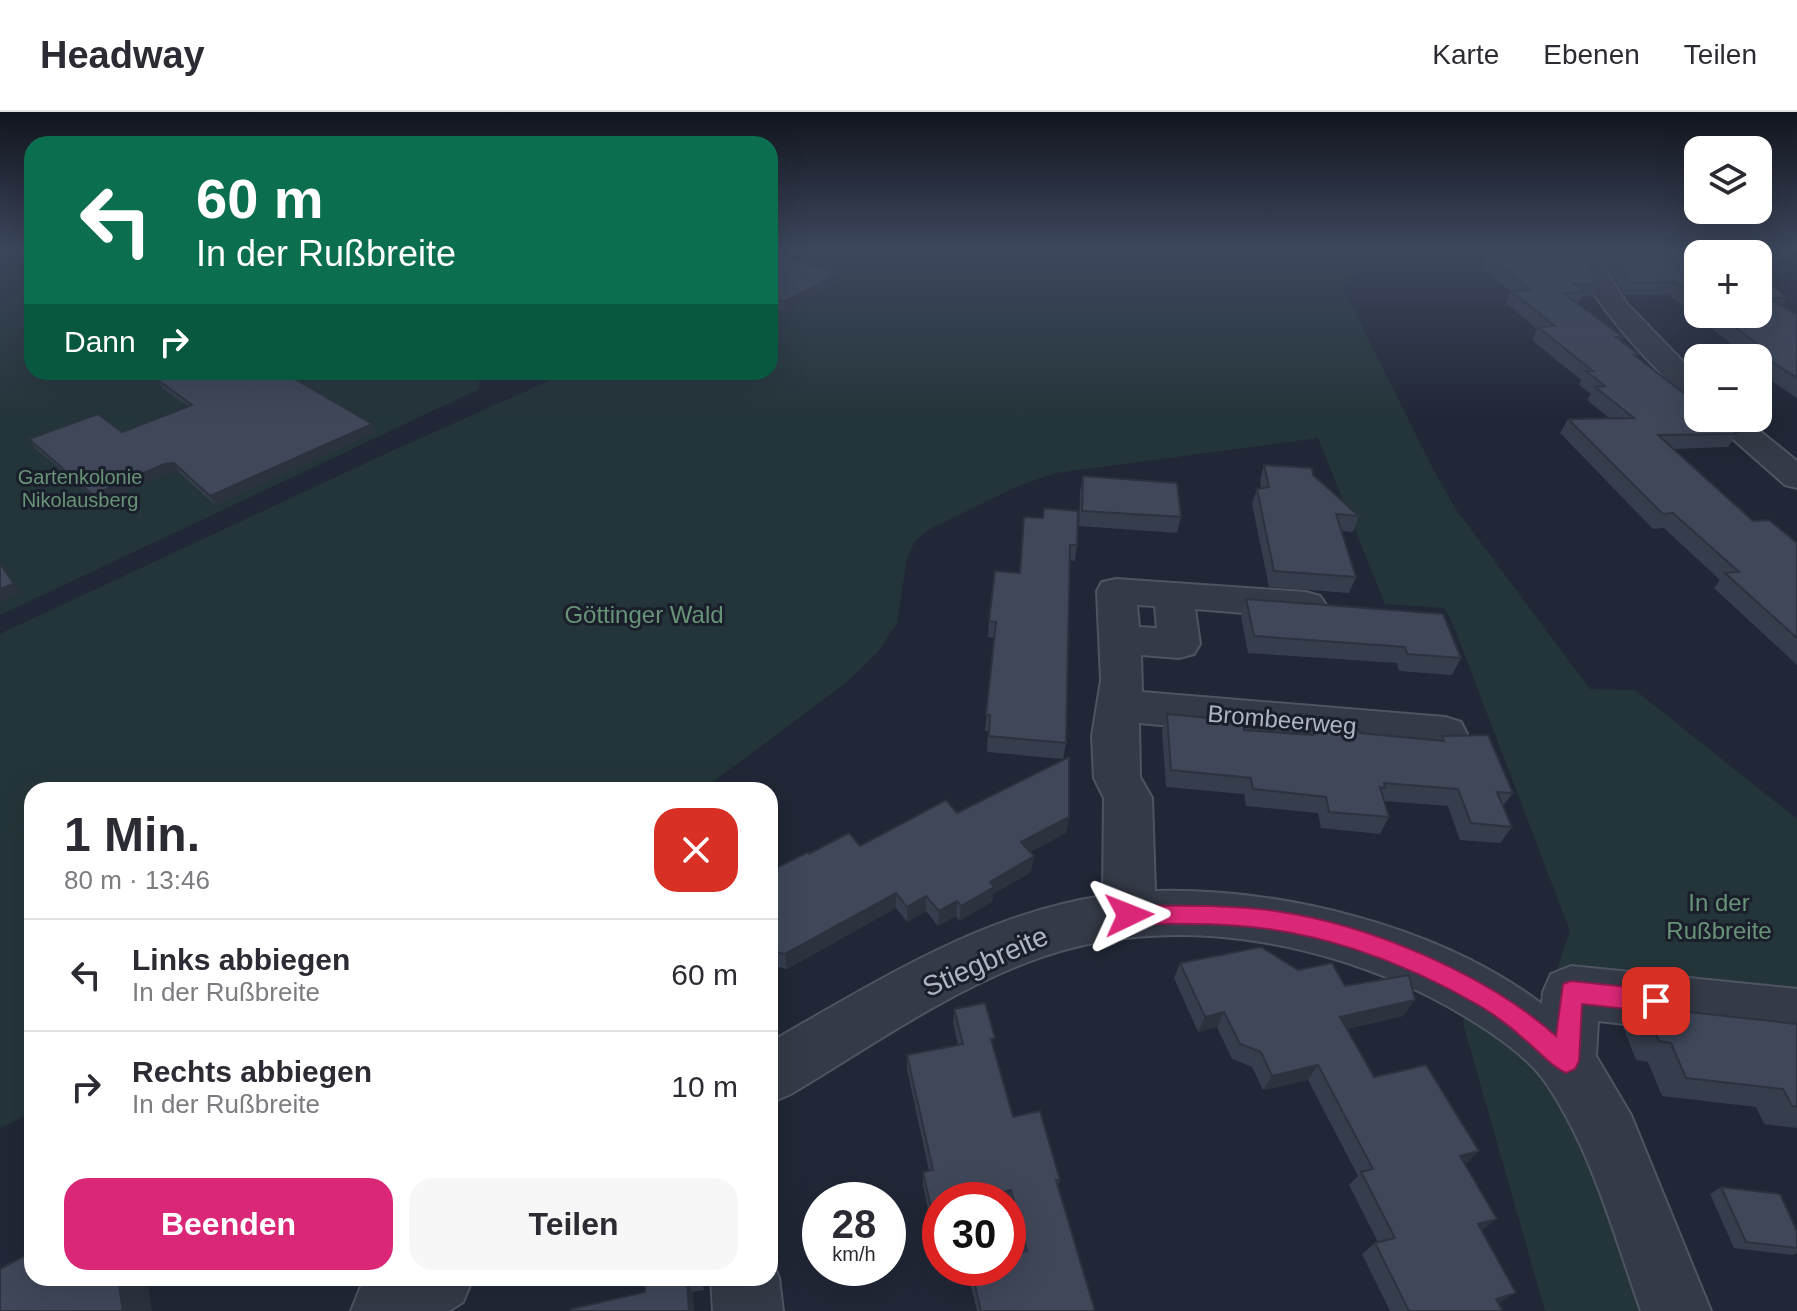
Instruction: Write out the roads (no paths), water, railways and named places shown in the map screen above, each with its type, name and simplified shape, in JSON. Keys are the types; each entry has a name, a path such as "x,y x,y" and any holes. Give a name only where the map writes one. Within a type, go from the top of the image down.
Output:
{"street":[{"path":"1615,306 1684,379"},
{"path":"1742,432 1797,478"},
{"path":"1129,915 1128,798 1117,778 1115,731 1122,680 1116,591 1345,608"},
{"name":"Brombeerweg","path":"1119,706 1445,734"},
{"name":"Stiegbreite","path":"778,1070 977,960 1049,932 1129,915 1227,915 1277,921 1334,933 1386,950 1488,999 1531,1030 1566,1061"},
{"path":"1676,1311 1609,1137 1566,1061 1571,992 1797,1016"},
{"path":"386,1311 426,1286"},
{"path":"746,1286 748,1311"}],"park label":[{"name":"Gartenkolonie Nikolausberg","path":"80,488"},
{"name":"Göttinger Wald","path":"644,615"},
{"name":"In der Rußbreite","path":"1719,917"}]}
